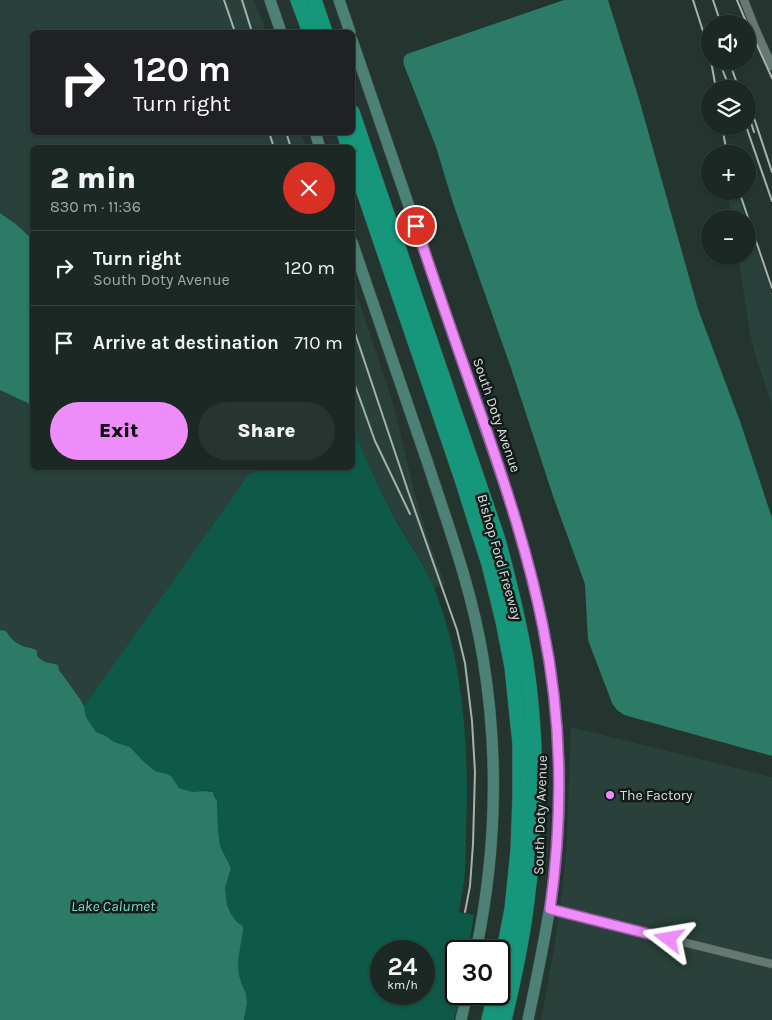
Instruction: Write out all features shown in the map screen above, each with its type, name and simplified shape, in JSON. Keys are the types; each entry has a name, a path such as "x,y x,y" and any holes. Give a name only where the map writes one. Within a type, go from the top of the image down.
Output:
{"highway":[{"path":"298,0 309,30"},
{"path":"314,0 324,30"},
{"name":"Bishop Ford Freeway","path":"355,121 498,540 523,644 534,746 534,828 526,910 516,969 504,1020"},
{"name":"Bishop Ford Freeway","path":"355,166 452,448 489,564 512,667 520,744 520,797 518,851 512,909 506,940"},
{"path":"489,1020 492,1005"}],"street":[{"path":"270,0 280,30"},
{"path":"339,0 349,30"},
{"path":"744,0 772,66"},
{"name":"South Doty Avenue","path":"355,49 507,492 535,590 549,661 557,731 558,834 550,909 528,1020"},
{"path":"355,251 455,546 470,598 482,657 490,721 493,802 489,873 478,940"},
{"path":"550,909 772,964"},
{"path":"461,1020 464,1005"}],"shaded area":[{"path":"0,0 254,0 265,30 30,30 30,135 302,135 305,145 30,145 30,237 0,213"},
{"path":"729,200 740,200 743,210 730,210"},
{"path":"756,247 772,294 772,405 750,333 739,265 756,265"},
{"path":"355,290 393,403 416,498 445,584 434,588 422,562 395,518 355,435"},
{"path":"0,390 30,404 30,470 261,470 249,474 84,706 59,670 58,665 47,664 39,659 35,649 15,642 6,631 0,630"},
{"path":"355,433 395,519 421,561 434,588 451,639 461,692 466,746 467,799 465,871 459,912 474,915 470,940 445,940 445,1005 457,1005 454,1020 244,1020 247,1003 246,993 239,975 238,961 243,926 237,922 227,905 225,888 231,868 220,846 217,801 213,792 210,790 192,793 179,788 171,776 155,771 130,747 114,742 96,732 86,717 84,706 249,474 261,470 355,470"},
{"path":"571,727 772,777 772,1020 541,1020 554,950 563,885 567,840"}],"water":[{"path":"564,0 608,0 639,99 698,309 741,424 772,518 772,756 624,715 612,703 588,640 585,584 453,203 436,147 404,65 404,59 407,54"},
{"path":"0,213 30,237 30,404 0,390"},
{"name":"Lake Calumet","path":"0,630 6,631 19,644 36,650 37,656 42,660 58,665 59,670 84,706 86,717 96,732 114,742 130,747 155,771 171,776 179,788 192,792 213,792 217,801 220,846 231,868 225,888 227,905 237,922 243,926 238,961 239,975 246,993 247,1003 244,1020 0,1020"}],"railway":[{"path":"224,0 234,30"},
{"path":"242,0 251,30"},
{"path":"693,0 701,25"},
{"path":"713,0 718,15"},
{"path":"737,0 743,15"},
{"path":"756,43 772,78"},
{"path":"713,70 714,80"},
{"path":"723,70 726,80"},
{"path":"732,70 736,80"},
{"path":"756,124 772,172"},
{"path":"270,135 273,145"},
{"path":"287,135 290,145"},
{"path":"724,135 725,145"},
{"path":"749,135 772,201"},
{"path":"742,200 772,288"},
{"path":"355,333 457,630 465,663 472,721 475,772 473,844 470,886 465,912"},
{"path":"355,385 375,441 410,514"}],"place":[{"name":"The Factory","path":"610,795"}],"route":[{"path":"416,226 507,492 527,558 544,628 554,696 558,757 558,834 550,909 669,939"}]}
